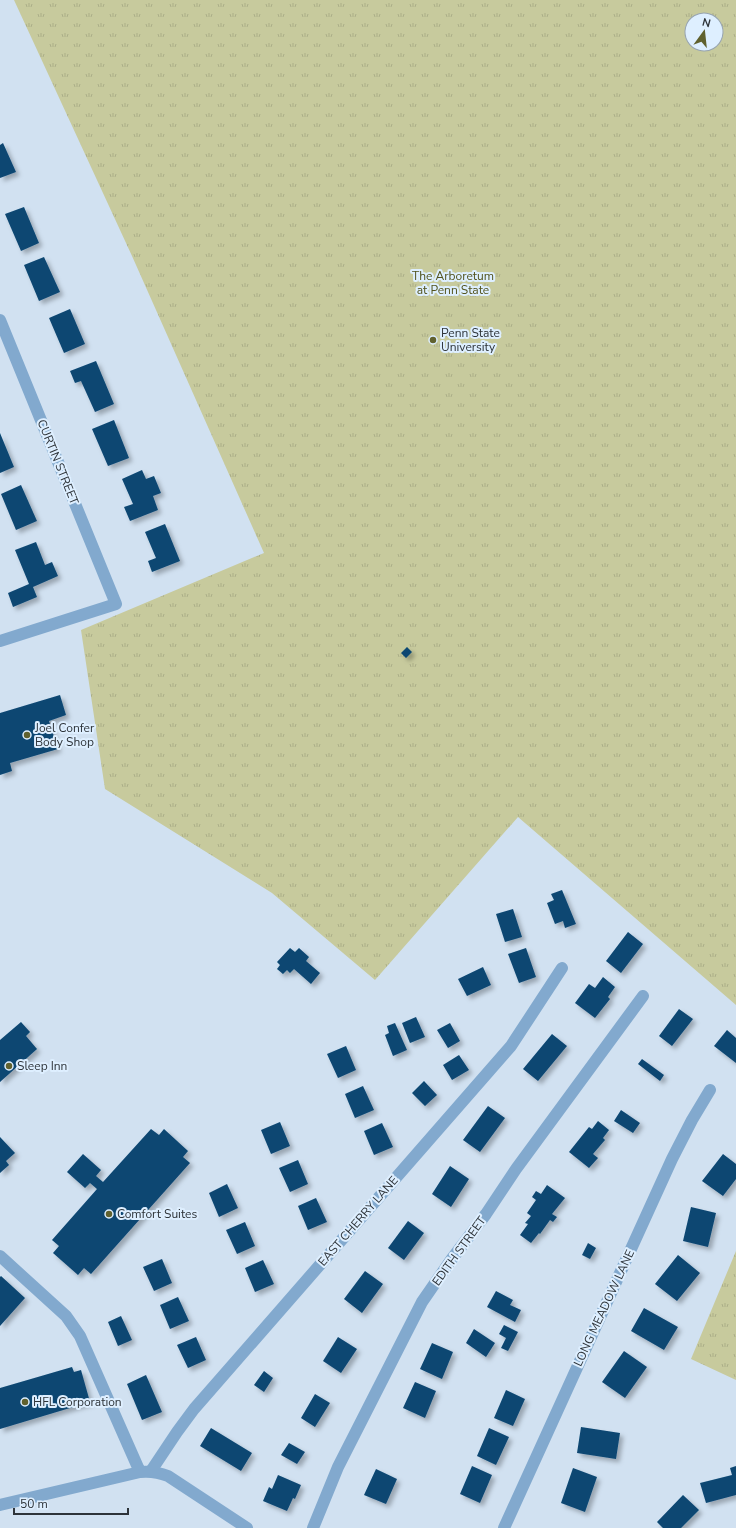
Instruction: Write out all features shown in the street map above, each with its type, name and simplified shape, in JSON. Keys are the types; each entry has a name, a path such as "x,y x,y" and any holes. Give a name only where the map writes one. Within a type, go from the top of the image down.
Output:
{"street":[{"name":"CURTIN STREET","path":"0,320 116,604 0,641"},
{"name":"EAST CHERRY LANE","path":"145,1471 194,1409 511,1046 562,968"},
{"name":"EDITH STREET","path":"313,1528 338,1467 422,1302 451,1260 486,1214 516,1169 643,996"},
{"name":"LONG MEADOW LANE","path":"504,1528 672,1159 692,1120 710,1090"},
{"path":"0,1256 66,1316 80,1336 145,1471"},
{"path":"0,1505 145,1471 161,1473 168,1476 247,1528"}],"green space":[{"name":"The Arboretum at Penn State","path":"14,0 736,0 736,1005 518,817 375,980 272,893 105,789 81,630 264,553 132,256"},
{"path":"736,1251 736,1380 691,1359"}],"building":[{"path":"3,143 16,172 0,178 0,145"},
{"path":"24,207 39,243 21,251 5,214"},
{"path":"44,257 60,292 39,301 24,265"},
{"path":"70,309 85,344 64,353 49,318"},
{"path":"96,361 114,404 95,412 81,381 75,383 70,371"},
{"path":"114,420 129,458 108,466 92,429"},
{"path":"0,433 14,467 0,473"},
{"path":"142,470 146,479 154,476 161,493 153,496 158,510 130,521 124,507 133,504 122,479"},
{"path":"21,485 37,521 16,530 1,494"},
{"path":"165,524 180,561 152,572 148,561 156,558 145,532"},
{"path":"36,542 45,565 52,562 58,576 33,587 37,597 13,607 8,593 29,584 15,550"},
{"path":"407,647 412,652 406,658 401,653"},
{"name":"Joel Confer Body Shop","path":"60,695 66,715 49,721 58,749 10,763 12,771 0,775 0,713"},
{"path":"562,890 576,924 565,928 563,921 555,924 547,903 554,900 551,894"},
{"path":"513,909 522,937 505,942 496,914"},
{"path":"628,932 643,944 621,973 606,961"},
{"path":"290,948 295,952 299,948 309,957 306,961 320,973 311,984 294,969 290,973 287,970 283,974 277,969 280,965 277,962"},
{"path":"526,948 536,977 519,983 508,954"},
{"path":"483,967 491,985 467,996 458,979"},
{"path":"603,977 615,987 608,997 610,999 595,1018 575,1003 589,984 595,988"},
{"path":"679,1009 693,1019 672,1046 659,1036"},
{"path":"416,1017 425,1037 410,1043 402,1023"},
{"name":"Sleep Inn","path":"21,1022 30,1032 26,1036 37,1049 0,1082 0,1040"},
{"path":"395,1023 407,1050 393,1056 385,1035 389,1033 387,1026"},
{"path":"450,1023 460,1041 448,1048 437,1030"},
{"path":"727,1030 736,1038 736,1063 714,1046"},
{"path":"552,1034 567,1046 538,1081 523,1069"},
{"path":"346,1046 356,1070 338,1078 327,1054"},
{"path":"459,1055 469,1070 452,1080 443,1065"},
{"path":"642,1059 664,1075 660,1081 638,1064"},
{"path":"424,1081 437,1095 425,1106 412,1093"},
{"path":"363,1086 374,1110 355,1118 345,1094"},
{"path":"488,1106 505,1118 480,1152 463,1140"},
{"path":"621,1110 640,1123 633,1133 614,1121"},
{"path":"598,1121 609,1130 603,1138 605,1140 593,1154 598,1158 589,1168 569,1152 589,1127 592,1129"},
{"path":"280,1122 290,1146 271,1154 261,1130"},
{"path":"382,1123 393,1147 374,1155 364,1131"},
{"name":"Comfort Suites","path":"151,1129 159,1135 164,1129 188,1151 183,1157 190,1163 91,1274 84,1268 78,1275 53,1253 59,1246 52,1240 97,1189 90,1183 85,1188 67,1172 83,1154 101,1170 96,1176 103,1182"},
{"path":"0,1137 15,1153 6,1161 9,1165 0,1173"},
{"path":"723,1154 736,1164 736,1179 723,1196 702,1181"},
{"path":"298,1160 308,1184 290,1192 279,1168"},
{"path":"450,1166 469,1179 451,1207 432,1194"},
{"path":"227,1184 238,1208 219,1217 209,1193"},
{"path":"547,1185 565,1198 552,1214 557,1217 553,1222 550,1220 540,1234 539,1233 531,1243 520,1235 528,1224 525,1223 531,1216 527,1213 536,1200 532,1197 536,1191 541,1194"},
{"path":"316,1198 327,1222 308,1230 298,1206"},
{"path":"691,1207 716,1213 708,1247 683,1241"},
{"path":"408,1221 424,1233 404,1260 388,1248"},
{"path":"245,1222 255,1246 237,1254 226,1230"},
{"path":"588,1243 596,1248 590,1259 582,1255"},
{"path":"678,1255 700,1273 677,1301 655,1284"},
{"path":"162,1259 172,1283 154,1291 143,1267"},
{"path":"263,1260 274,1284 255,1292 245,1268"},
{"path":"365,1271 383,1284 362,1313 344,1299"},
{"path":"1,1276 25,1298 0,1326 0,1277"},
{"path":"496,1291 513,1300 510,1305 521,1310 515,1322 487,1307"},
{"path":"178,1297 189,1321 170,1329 160,1305"},
{"path":"644,1308 678,1327 664,1350 631,1331"},
{"path":"121,1316 132,1340 118,1346 108,1322"},
{"path":"504,1325 518,1332 508,1351 501,1348 506,1338 499,1334"},
{"path":"474,1329 495,1343 486,1357 466,1343"},
{"path":"196,1337 206,1360 188,1368 177,1345"},
{"path":"338,1337 357,1349 341,1373 323,1361"},
{"path":"432,1343 453,1352 442,1379 420,1369"},
{"path":"624,1351 647,1367 625,1398 602,1382"},
{"path":"72,1367 74,1372 81,1370 90,1402 0,1429 0,1388"},
{"path":"264,1371 273,1378 264,1392 254,1385"},
{"path":"146,1375 162,1412 142,1420 127,1384"},
{"path":"415,1382 436,1391 425,1418 403,1408"},
{"path":"506,1390 525,1399 513,1426 494,1418"},
{"path":"315,1394 330,1403 315,1427 301,1418"},
{"path":"581,1427 620,1433 616,1459 577,1453"},
{"path":"211,1428 252,1453 241,1471 200,1446"},
{"path":"489,1428 509,1437 496,1465 477,1456"},
{"path":"289,1443 305,1452 297,1464 281,1455"},
{"path":"472,1466 492,1475 480,1503 460,1494"},
{"path":"736,1466 736,1495 706,1503 700,1483 732,1475 730,1468"},
{"path":"573,1468 597,1477 585,1512 561,1503"},
{"path":"376,1469 397,1479 386,1504 364,1495"},
{"path":"278,1475 301,1485 295,1499 293,1498 287,1511 263,1501 269,1487 272,1489"},
{"path":"683,1495 699,1510 681,1528 663,1528 657,1522"}],"place":[{"name":"Penn State University","path":"433,340"},
{"name":"Joel Confer Body Shop","path":"27,735"},
{"name":"Sleep Inn","path":"9,1066"},
{"name":"Comfort Suites","path":"109,1214"},
{"name":"HFL Corporation","path":"25,1402"}]}
